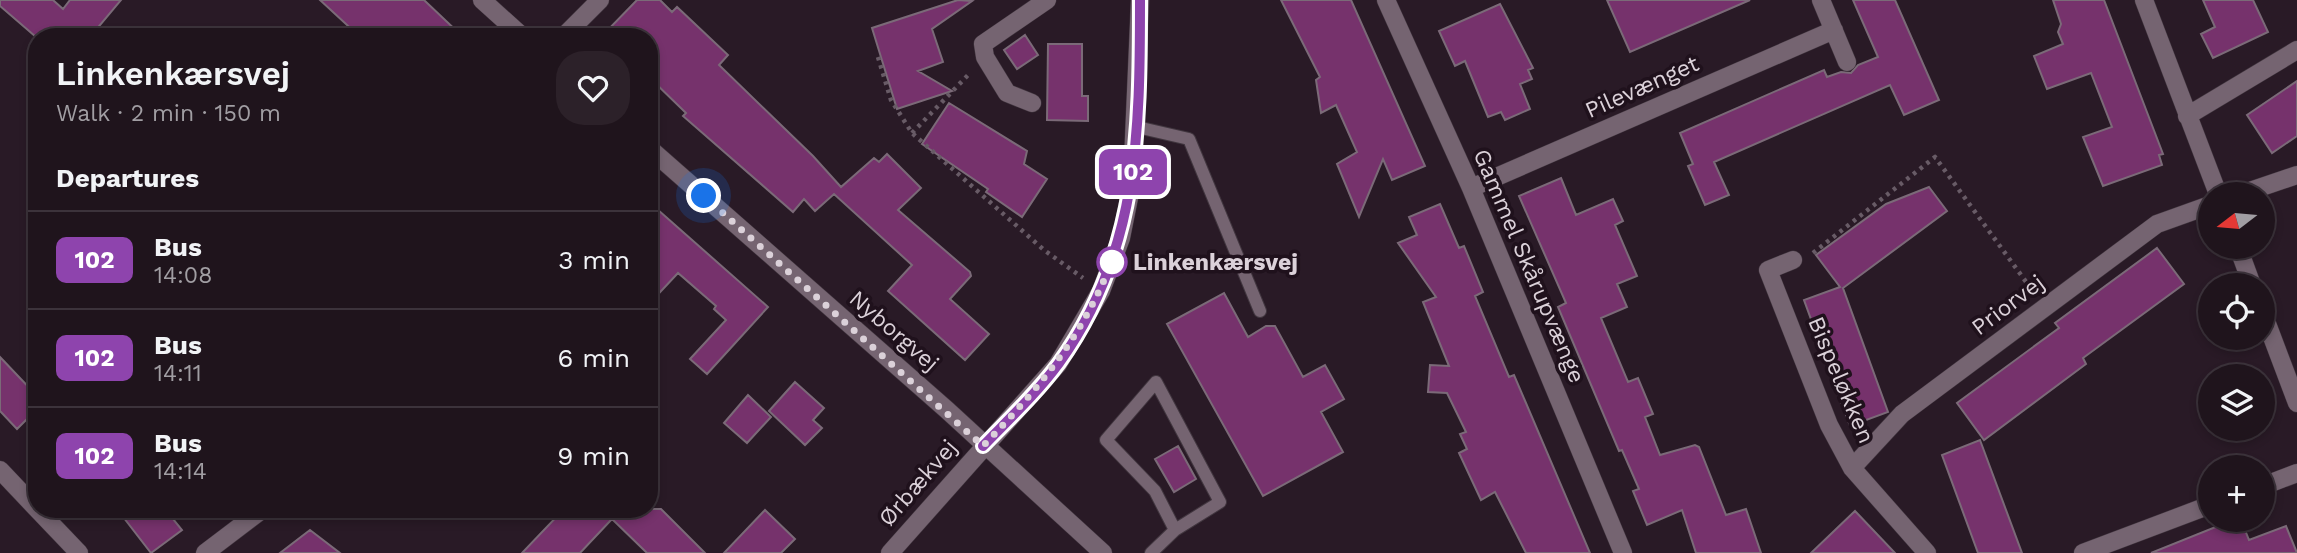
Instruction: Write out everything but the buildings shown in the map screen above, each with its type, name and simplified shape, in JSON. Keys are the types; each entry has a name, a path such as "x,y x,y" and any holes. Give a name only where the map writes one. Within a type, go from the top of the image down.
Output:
{"street":[{"path":"482,0 513,28"},
{"path":"572,28 600,0"},
{"path":"1032,103 1007,93 985,57 983,44 1047,0"},
{"path":"983,446 1058,364 1101,291 1123,227 1132,183 1137,127 1140,0"},
{"name":"Gammel Skårupvænge","path":"1386,0 1471,188 1623,553"},
{"path":"1821,0 1847,62"},
{"path":"2144,0 2213,182"},
{"name":"Pilevænget","path":"1471,188 1834,30"},
{"path":"2187,116 2297,50"},
{"name":"Nyborgvej","path":"658,156 1103,553"},
{"path":"2275,182 2297,175"},
{"name":"Priorvej","path":"1853,468 1902,414 2157,224 2198,209"},
{"name":"Bispeløkken","path":"1793,260 1768,270 1829,425 1853,468 1927,553"},
{"path":"2275,345 2297,403"},
{"name":"Ørbækvej","path":"890,553 983,446"},
{"path":"0,470 28,500"},
{"path":"2275,481 2297,473"},
{"path":"2083,553 2198,510"},
{"path":"46,518 79,553"},
{"path":"205,553 251,518"}],"lane":[{"path":"1137,127 1189,139 1260,311"},
{"path":"1151,553 1175,530 1220,502 1156,382 1106,440 1155,491 1175,530"}],"path":[{"path":"878,57 891,100 912,133 1045,250 1101,291"},
{"path":"912,133 985,57"},
{"path":"1793,260 1807,257 1934,157 2045,308"}],"bus line":[{"name":"102","path":"983,446 1058,364 1082,329 1101,291 1121,238 1132,183 1137,127 1140,0"}],"place":[{"name":"Linkenkærsvej","path":"1112,262"}],"route":[{"path":"704,196 947,410 983,446 1058,364 1082,329 1101,291 1114,256 1112,262"}]}
